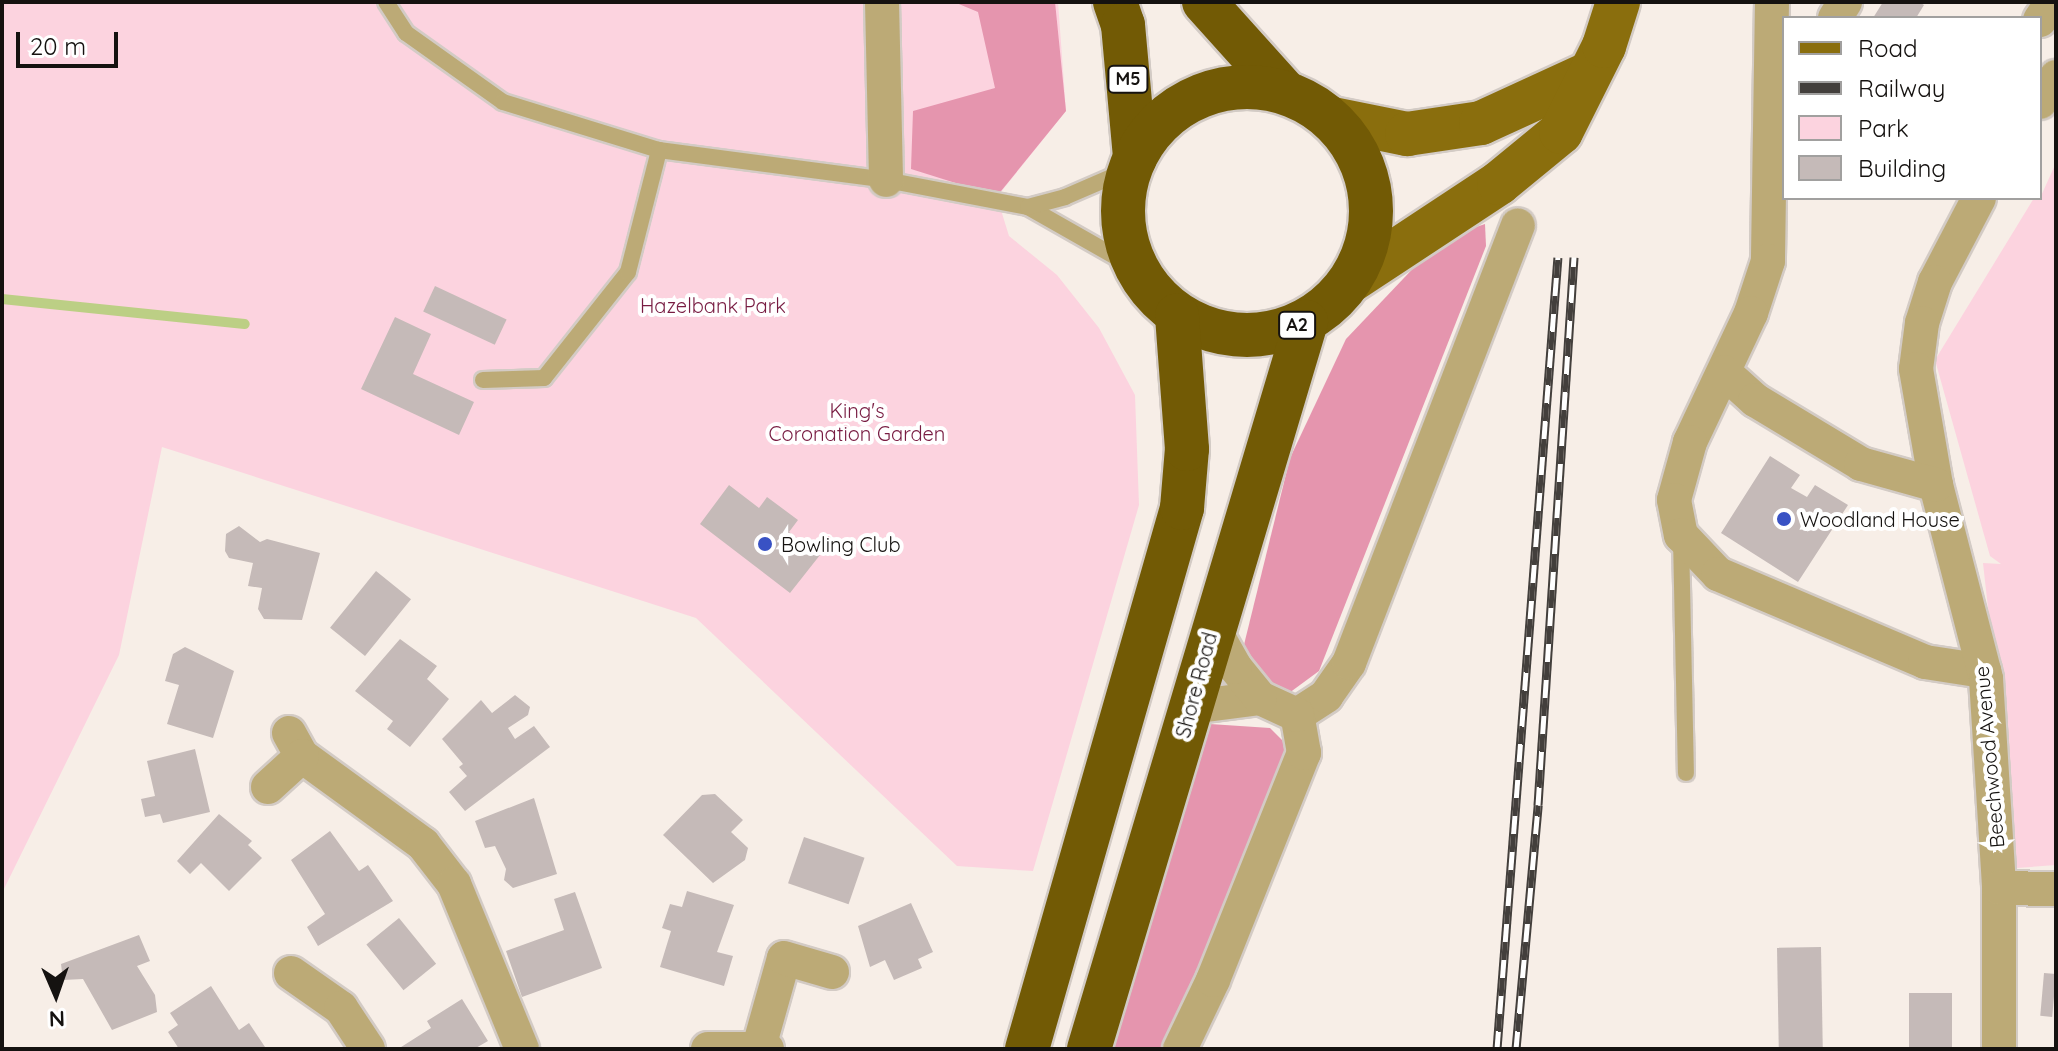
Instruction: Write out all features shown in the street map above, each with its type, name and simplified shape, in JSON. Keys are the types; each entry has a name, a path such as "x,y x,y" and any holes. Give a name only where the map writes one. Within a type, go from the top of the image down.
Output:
{"highway":[{"name":"M5","path":"1115,2 1123,25 1132,163"},
{"path":"1204,2 1285,92"},
{"name":"A2","path":"1250,86 1285,92 1333,119 1355,147 1368,179 1373,213 1367,248 1352,280 1306,322 1274,334 1241,336 1207,330 1177,315 1147,286 1128,250 1122,209 1132,163 1154,127 1193,100 1250,86"},
{"path":"1027,1049 1182,508 1187,449 1177,315"},
{"name":"Shore Road","path":"1089,1049 1191,707 1212,626 1306,322"}],"main road":[{"name":"A2","path":"1352,280 1499,183 1561,132 1586,75 1604,46 1618,2"},
{"name":"A2","path":"1333,119 1407,134 1481,123 1586,75"}],"street":[{"path":"882,2 886,180"},
{"path":"1772,2 1777,108 1768,261 1724,372 1690,442 1674,500 1681,535 1718,574 1925,662 1984,671"},
{"path":"2042,99 2056,77"},
{"name":"Beechwood Avenue","path":"1978,200 1935,282 1922,323 1916,369 1936,485 1984,671 1999,888 1999,1049"},
{"path":"1297,715 1326,696 1349,663 1518,226"},
{"path":"1724,372 1755,400 1861,464 1936,485"},
{"path":"1212,626 1235,667 1260,698 1297,715"},
{"path":"1191,707 1260,698"},
{"path":"1180,1049 1213,980 1304,753 1297,715"},
{"path":"268,787 296,744 423,844 454,884 522,1049"},
{"path":"1999,888 2056,889"},
{"path":"708,1049 763,1048 784,958 832,972"},
{"path":"291,973 341,1008 368,1049"}],"lane":[{"path":"386,2 406,33 503,102 659,150 886,180 1028,207 1139,270"},
{"path":"483,380 544,378 628,272 659,150"},
{"path":"1028,207 1065,197 1132,163"},
{"path":"1681,535 1686,773"}],"green space":[{"name":"Hazelbank Park","path":"2,2 1058,2 1066,111 997,197 1009,236 1057,275 1099,328 1135,395 1139,505 1033,871 957,866 696,618 162,447 119,655 2,893"},
{"path":"2056,163 2056,865 2017,868 1983,563 2001,564 1990,556 1935,360 2033,200 2042,200"}],"shaded area":[{"path":"954,2 1055,2 1066,111 997,196 911,169 913,111 995,88 978,12"},
{"path":"1485,224 1486,246 1319,671 1285,696 1239,665 1290,458 1346,339 1441,239"},
{"path":"1210,724 1270,728 1291,749 1166,1049 1099,1049"}],"building":[{"path":"1883,2 1919,2 1924,5 1917,16 1874,16"},
{"path":"435,286 507,319 495,345 423,311"},
{"path":"395,317 431,334 413,374 474,402 459,435 361,389"},
{"name":"Woodland House","path":"1770,456 1800,475 1791,488 1807,497 1815,485 1848,505 1798,582 1721,533"},
{"name":"Bowling Club","path":"729,485 759,508 767,497 798,520 789,532 820,555 790,593 700,524"},
{"path":"239,526 260,542 267,539 320,553 302,620 264,619 258,609 262,588 248,586 253,563 229,558 225,551 226,534"},
{"path":"376,571 411,599 365,656 330,628"},
{"path":"400,639 437,666 427,679 449,699 410,747 387,729 393,721 355,691"},
{"path":"185,647 234,671 213,738 167,724 179,685 165,681 173,654"},
{"path":"515,695 530,707 528,715 508,728 515,739 534,726 550,747 465,811 449,792 467,776 459,767 463,764 442,739 481,700 492,713"},
{"path":"195,749 210,812 163,823 160,814 145,817 141,799 155,796 147,761"},
{"path":"715,794 743,820 731,832 748,848 745,860 713,883 663,835 702,795"},
{"path":"534,798 557,874 513,888 504,880 506,869 495,846 485,848 475,821"},
{"path":"219,814 252,841 248,845 262,858 229,891 201,863 190,874 177,861"},
{"path":"330,831 359,871 368,865 393,901 318,946 307,927 325,914 291,860"},
{"path":"804,837 865,858 849,904 788,883"},
{"path":"687,891 734,905 717,952 733,956 724,986 660,967 671,931 662,928 670,904 682,907"},
{"path":"575,892 602,968 522,997 506,951 564,930 554,899"},
{"path":"911,903 933,952 918,959 922,968 894,980 885,960 870,967 858,926"},
{"path":"399,918 436,964 403,990 366,944"},
{"path":"139,935 150,961 137,966 155,995 157,1012 112,1030 83,979 63,980 61,964"},
{"path":"1821,947 1823,1049 1779,1049 1777,948"},
{"path":"2044,973 2056,974 2052,1017 2040,1016"},
{"path":"211,986 239,1030 249,1023 265,1047 179,1049 168,1032 178,1025 170,1013"},
{"path":"1909,993 1952,993 1952,1049 1909,1049"},
{"path":"462,999 488,1041 474,1049 398,1049 431,1028 427,1021"}],"waterway":[{"path":"2,299 245,324"}],"railway":[{"path":"1497,1049 1558,257"},
{"path":"1516,1049 1538,805 1574,257"}],"place":[{"name":"Woodland House","path":"1784,519"},
{"name":"Bowling Club","path":"765,544"}],"park label":[{"name":"King's Coronation Garden","path":"857,422"}]}
